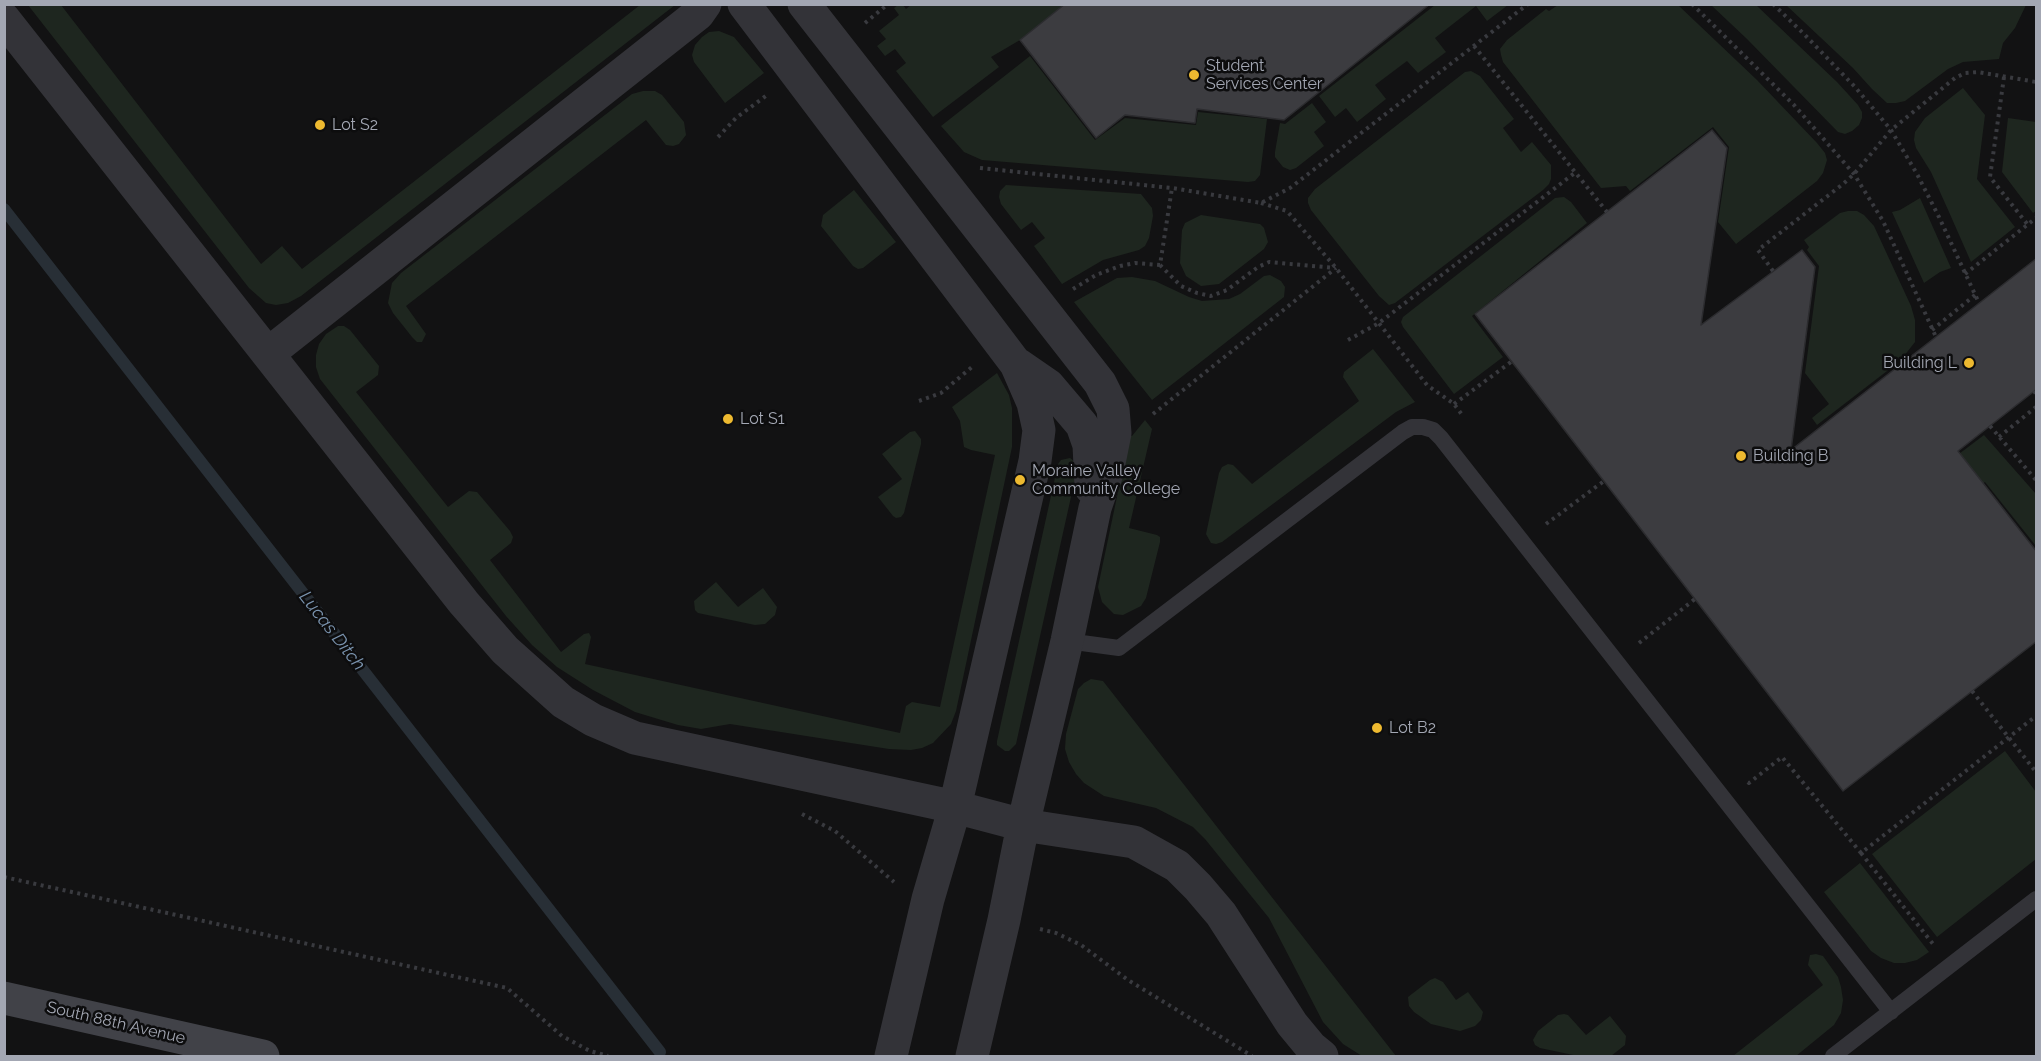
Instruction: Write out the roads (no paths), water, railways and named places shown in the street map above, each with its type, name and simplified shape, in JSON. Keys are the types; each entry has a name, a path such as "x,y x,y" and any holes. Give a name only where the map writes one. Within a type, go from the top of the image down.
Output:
{"street":[{"path":"269,353 698,14 705,4"},
{"path":"744,4 1016,364 1033,403 1040,430 955,807 928,899 891,1056"},
{"path":"804,4 1100,383 1113,409 1115,433 1107,473 1095,508 972,1056"},
{"path":"4,19 464,603 505,650 563,702 593,720 635,738 955,807 1023,825 1134,842 1177,866 1221,914 1292,1024 1311,1047 1322,1056"},
{"path":"1016,364 1048,385 1082,425 1089,445 1090,483 1095,508"},
{"name":"South 88th Avenue","path":"4,998 263,1056"}],"lane":[{"path":"1067,640 1119,648 1403,432 1412,427 1433,430 1891,1012"},
{"path":"1833,1056 2037,899"}],"waterway":[{"name":"Lucas Ditch","path":"4,209 660,1052"}],"place":[{"name":"Student Services Center","path":"1194,75"},
{"name":"Lot S2","path":"320,125"},
{"name":"Building L","path":"1969,363"},
{"name":"Lot S1","path":"728,419"},
{"name":"Building B","path":"1741,456"},
{"name":"Moraine Valley Community College","path":"1020,480"},
{"name":"Lot B2","path":"1377,728"}]}
